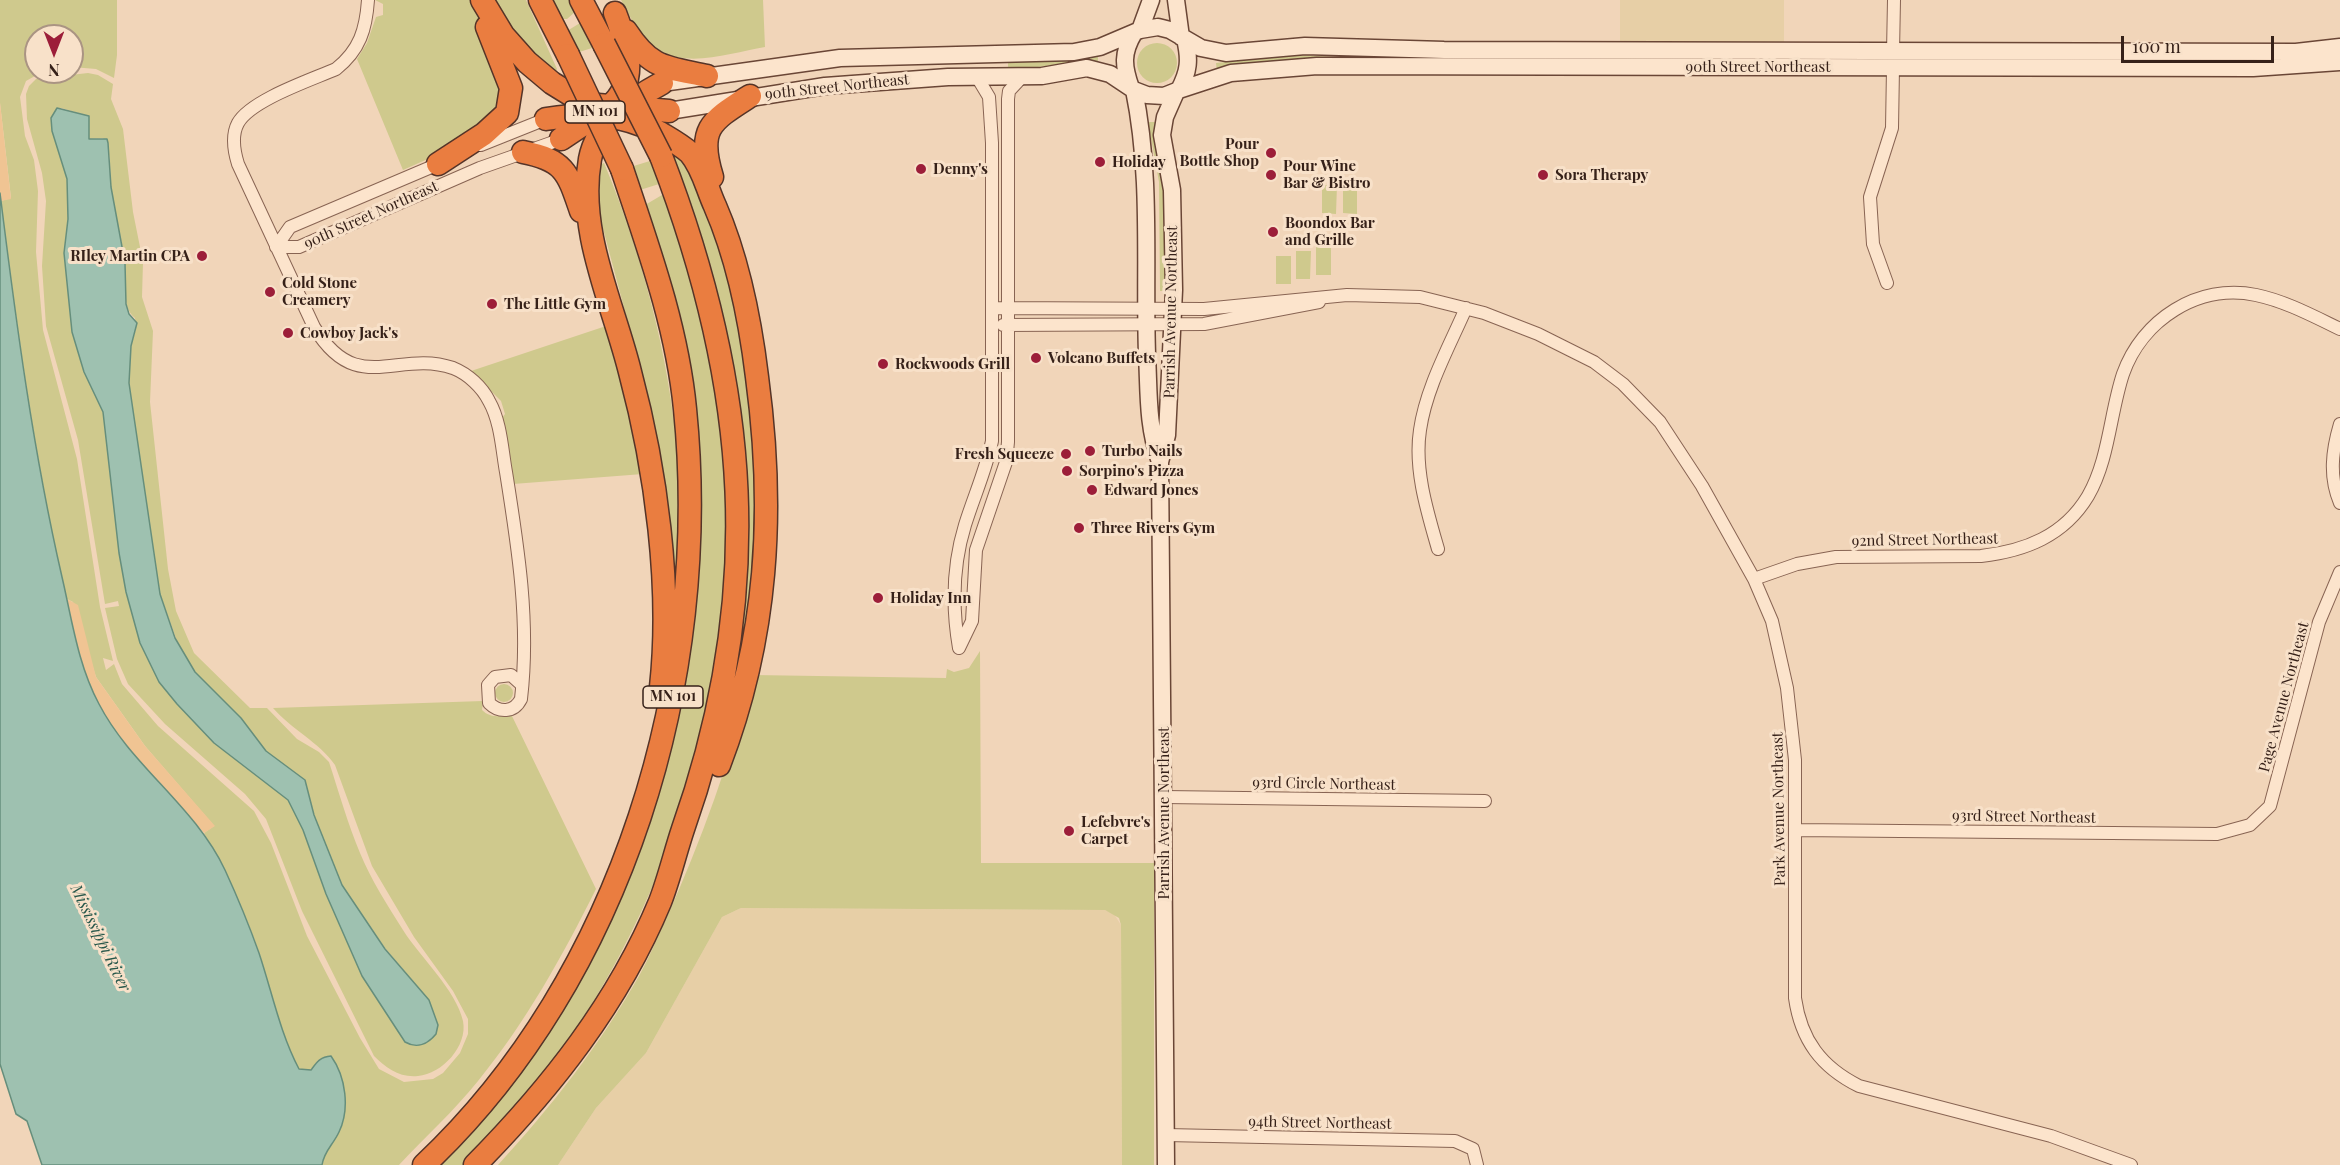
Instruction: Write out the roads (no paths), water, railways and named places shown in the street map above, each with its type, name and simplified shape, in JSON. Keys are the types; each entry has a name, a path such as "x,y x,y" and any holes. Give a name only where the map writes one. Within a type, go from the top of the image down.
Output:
{"highway":[{"path":"479,0 503,35 527,62 552,83 676,142 690,153 699,166 721,216 747,315 760,395 767,465 765,565 754,643 733,725 689,841 668,871"},
{"path":"438,164 497,124 507,114 511,101 508,80 479,0"},
{"name":"MN 101","path":"424,1165 484,1099 552,1008 583,951 614,884 641,815 661,747 676,682 686,604 690,542 685,408 674,344 656,271 622,169 540,0"},
{"name":"MN 101","path":"475,1165 549,1084 589,1031 625,972 661,901 668,871 710,750 723,691 734,611 738,542 736,471 717,335 699,263 661,156 581,0"},
{"path":"592,242 588,186 590,158 628,71 628,53 612,6"},
{"path":"612,6 635,44 651,61 667,68 707,76"},
{"path":"561,139 662,83"},
{"path":"721,216 721,207 706,159 705,135 711,123 750,96"},
{"path":"546,119 611,111 669,111"},
{"path":"523,152 546,156 563,168 572,183 631,373 653,487 662,578 664,661 657,720 641,795 614,884"}],"main road":[{"path":"1151,0 1124,54 1124,66 1133,89 1155,96 1178,91 1190,62 1176,0"},
{"path":"1137,32 1158,27 1183,38"},
{"name":"90th Street Northeast","path":"662,83 840,58 1074,52 1107,45 1137,32"},
{"name":"90th Street Northeast","path":"1183,38 1201,48 1226,53 1305,46 2253,68 2340,62"},
{"name":"90th Street Northeast","path":"1178,91 1232,73 1317,66 1893,60 2296,52 2340,47"},
{"name":"90th Street Northeast","path":"669,111 750,96 825,86 1023,76 1087,68 1110,74 1133,89"},
{"name":"Parrish Avenue Northeast","path":"1133,89 1146,177 1146,316 1150,435 1160,462"},
{"name":"Parrish Avenue Northeast","path":"1166,1165 1160,462 1167,435 1172,190 1162,135 1165,117 1178,91"}],"street":[{"path":"368,0 363,35 346,61 336,69 250,110 238,123 234,140 238,164 314,327 326,345 339,357 369,368 424,364 455,369 480,388 490,402 500,435 524,596 521,684"},
{"path":"1887,283 1873,244 1870,197 1892,128 1894,0"},
{"path":"977,77 988,97 991,121 994,308 992,441 957,558 954,623 959,648 972,621 976,550 1006,462 1010,325 1008,99 1009,91 1023,76"},
{"name":"90th Street Northeast","path":"276,247 290,227 546,119"},
{"name":"90th Street Northeast","path":"276,247 299,247 523,152 561,139"},
{"name":"92nd Street Northeast","path":"1754,579 1817,559 1981,556 2007,553 2046,538 2076,512 2096,482 2124,372 2141,340 2169,314 2192,301 2217,295 2253,294 2289,306 2340,329"},
{"name":"Park Avenue Northeast","path":"1146,316 1231,321 1295,309 1347,295 1420,297 1466,308 1511,323 1565,346 1608,372 1635,395 1660,422 1702,486 1754,579 1772,621 1787,688 1794,751 1795,998 1798,1018 1805,1036 1826,1066 1859,1086 2051,1136 2131,1165"},
{"path":"994,308 1146,316"},
{"path":"1438,549 1421,472 1420,431 1424,409 1466,308"},
{"path":"994,325 1146,316"},
{"path":"2340,424 2332,463 2333,482 2340,503"},
{"name":"Page Avenue Northeast","path":"2250,825 2270,806 2319,622 2340,572"},
{"name":"93rd Circle Northeast","path":"1164,797 1485,801"},
{"name":"93rd Street Northeast","path":"1796,830 2217,834 2250,825"},
{"name":"94th Street Northeast","path":"1166,1135 1455,1141 1473,1149 1478,1165"}],"water":[{"path":"57,108 89,116 89,139 107,139 108,143 111,187 125,263 126,304 129,314 137,323 131,346 129,383 160,594 175,638 195,672 241,718 266,751 305,780 314,815 342,885 385,949 429,1000 438,1025 436,1034 422,1044 414,1045 405,1042 362,976 326,894 303,830 288,800 214,743 177,704 159,682 140,643 126,592 119,553 103,412 84,372 72,332 64,253 68,219 67,179 52,131 51,118"},
{"name":"Mississippi River","path":"0,193 19,338 42,482 73,626 86,674 112,726 197,826 225,870 255,942 281,1027 299,1069 311,1070 321,1059 331,1056 336,1064 345,1093 344,1113 339,1132 322,1165 42,1165 27,1121 16,1114 0,1064"}],"place":[{"name":"Pour Bottle Shop","path":"1271,153"},
{"name":"Holiday","path":"1100,162"},
{"name":"Denny's","path":"921,169"},
{"name":"Pour Wine Bar & Bistro","path":"1271,175"},
{"name":"Sora Therapy","path":"1543,175"},
{"name":"Boondox Bar and Grille","path":"1273,232"},
{"name":"RIley Martin CPA","path":"202,256"},
{"name":"Cold Stone Creamery","path":"270,292"},
{"name":"The Little Gym","path":"492,304"},
{"name":"Cowboy Jack's","path":"288,333"},
{"name":"Volcano Buffets","path":"1036,358"},
{"name":"Rockwoods Grill","path":"883,364"},
{"name":"Turbo Nails","path":"1090,451"},
{"name":"Fresh Squeeze","path":"1066,454"},
{"name":"Sorpino's Pizza","path":"1067,471"},
{"name":"Edward Jones","path":"1092,490"},
{"name":"Three Rivers Gym","path":"1079,528"},
{"name":"Holiday Inn","path":"878,598"},
{"name":"Lefebvre's Carpet","path":"1069,831"}]}
